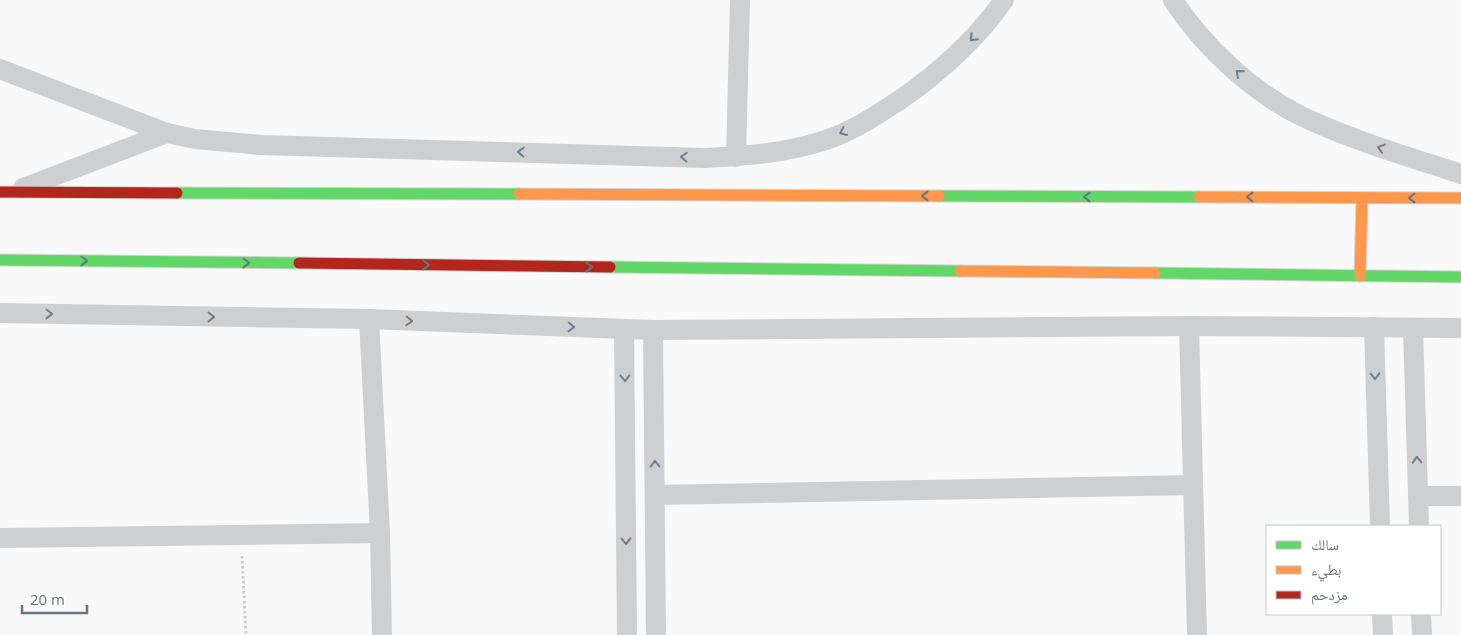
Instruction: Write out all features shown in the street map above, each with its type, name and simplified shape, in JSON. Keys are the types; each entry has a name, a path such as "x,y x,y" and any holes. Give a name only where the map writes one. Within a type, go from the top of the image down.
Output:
{"street":[{"path":"736,157 740,0"},
{"path":"0,69 166,133 195,139 261,144 705,158 736,157 785,150 826,140 872,119 933,77 973,39 1004,0"},
{"path":"1173,0 1196,31 1243,77 1298,114 1351,137 1461,174"},
{"path":"6,192 166,133"},
{"path":"6,192 1461,198"},
{"path":"1360,276 1362,198"},
{"path":"0,260 1461,277"},
{"path":"0,313 369,320 624,330 1189,326 1461,328"},
{"path":"369,320 380,533 382,635"},
{"path":"1189,326 1197,635"},
{"path":"1374,327 1380,525"},
{"path":"1413,328 1418,525"},
{"path":"624,330 628,635"},
{"path":"654,330 656,635"},
{"path":"655,495 1193,485"},
{"path":"1418,496 1461,496"},
{"path":"0,538 380,533"},
{"path":"1382,615 1383,635"},
{"path":"1421,615 1422,635"}],"path":[{"path":"241,535 246,635"}],"traffic: fast":[{"path":"177,193 519,194"},
{"path":"939,196 1199,197"},
{"path":"0,260 299,263"},
{"path":"610,267 960,271"},
{"path":"1155,273 1461,277"}],"traffic: slow":[{"path":"519,194 939,196"},
{"path":"1199,197 1461,198"},
{"path":"1360,276 1362,198"},
{"path":"960,271 1155,273"}],"traffic: jam":[{"path":"0,192 177,193"},
{"path":"299,263 610,267"}]}
